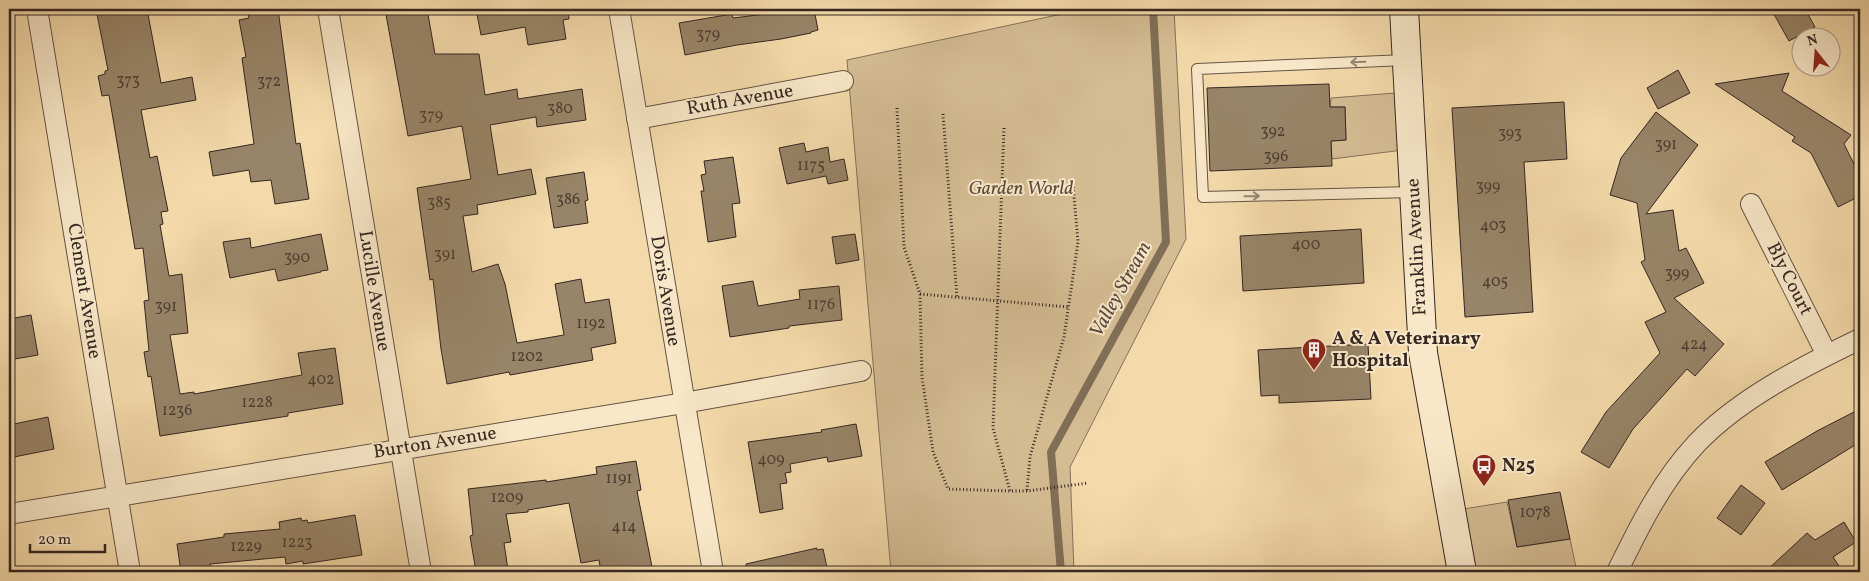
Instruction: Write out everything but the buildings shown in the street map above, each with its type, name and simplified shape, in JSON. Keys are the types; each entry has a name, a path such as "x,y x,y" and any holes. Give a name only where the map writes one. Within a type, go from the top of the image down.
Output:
{"main road":[{"name":"Franklin Avenue","path":"1404,9 1423,353 1462,572"}],"street":[{"name":"Clement Avenue","path":"37,9 130,572"},
{"name":"Lucille Avenue","path":"328,9 421,572"},
{"name":"Doris Avenue","path":"619,9 713,572"},
{"name":"Ruth Avenue","path":"638,119 843,81"},
{"name":"Bly Court","path":"1751,204 1827,354"},
{"path":"1617,572 1654,501 1680,463 1696,444 1733,412 1778,382 1827,354 1860,339"},
{"name":"Burton Avenue","path":"9,514 684,403 861,371"}],"lane":[{"path":"1406,60 1196,69 1203,197 1414,192"}],"path":[{"path":"897,108 904,247 920,294 922,377 933,452 948,489 1028,491 1088,483"},
{"path":"943,114 958,298"},
{"path":"1004,128 993,428 1010,491"},
{"path":"1028,491 1030,457 1064,337 1078,242 1073,184"},
{"path":"920,294 1068,307"}],"green space":[{"name":"Garden World","path":"1085,9 1174,9 1186,239 1070,467 1074,572 891,572 847,60"},
{"path":"1408,92 1411,149 1332,159 1331,141 1346,140 1345,107 1330,107 1331,98"},
{"path":"1507,502 1517,547 1570,539 1577,572 1462,572 1451,511"}],"waterway":[{"name":"Valley Stream","path":"1061,572 1051,452 1166,242 1153,9"}],"place":[{"name":"A & A Veterinary Hospital","path":"1314,371"},
{"name":"N25","path":"1484,487"}]}
